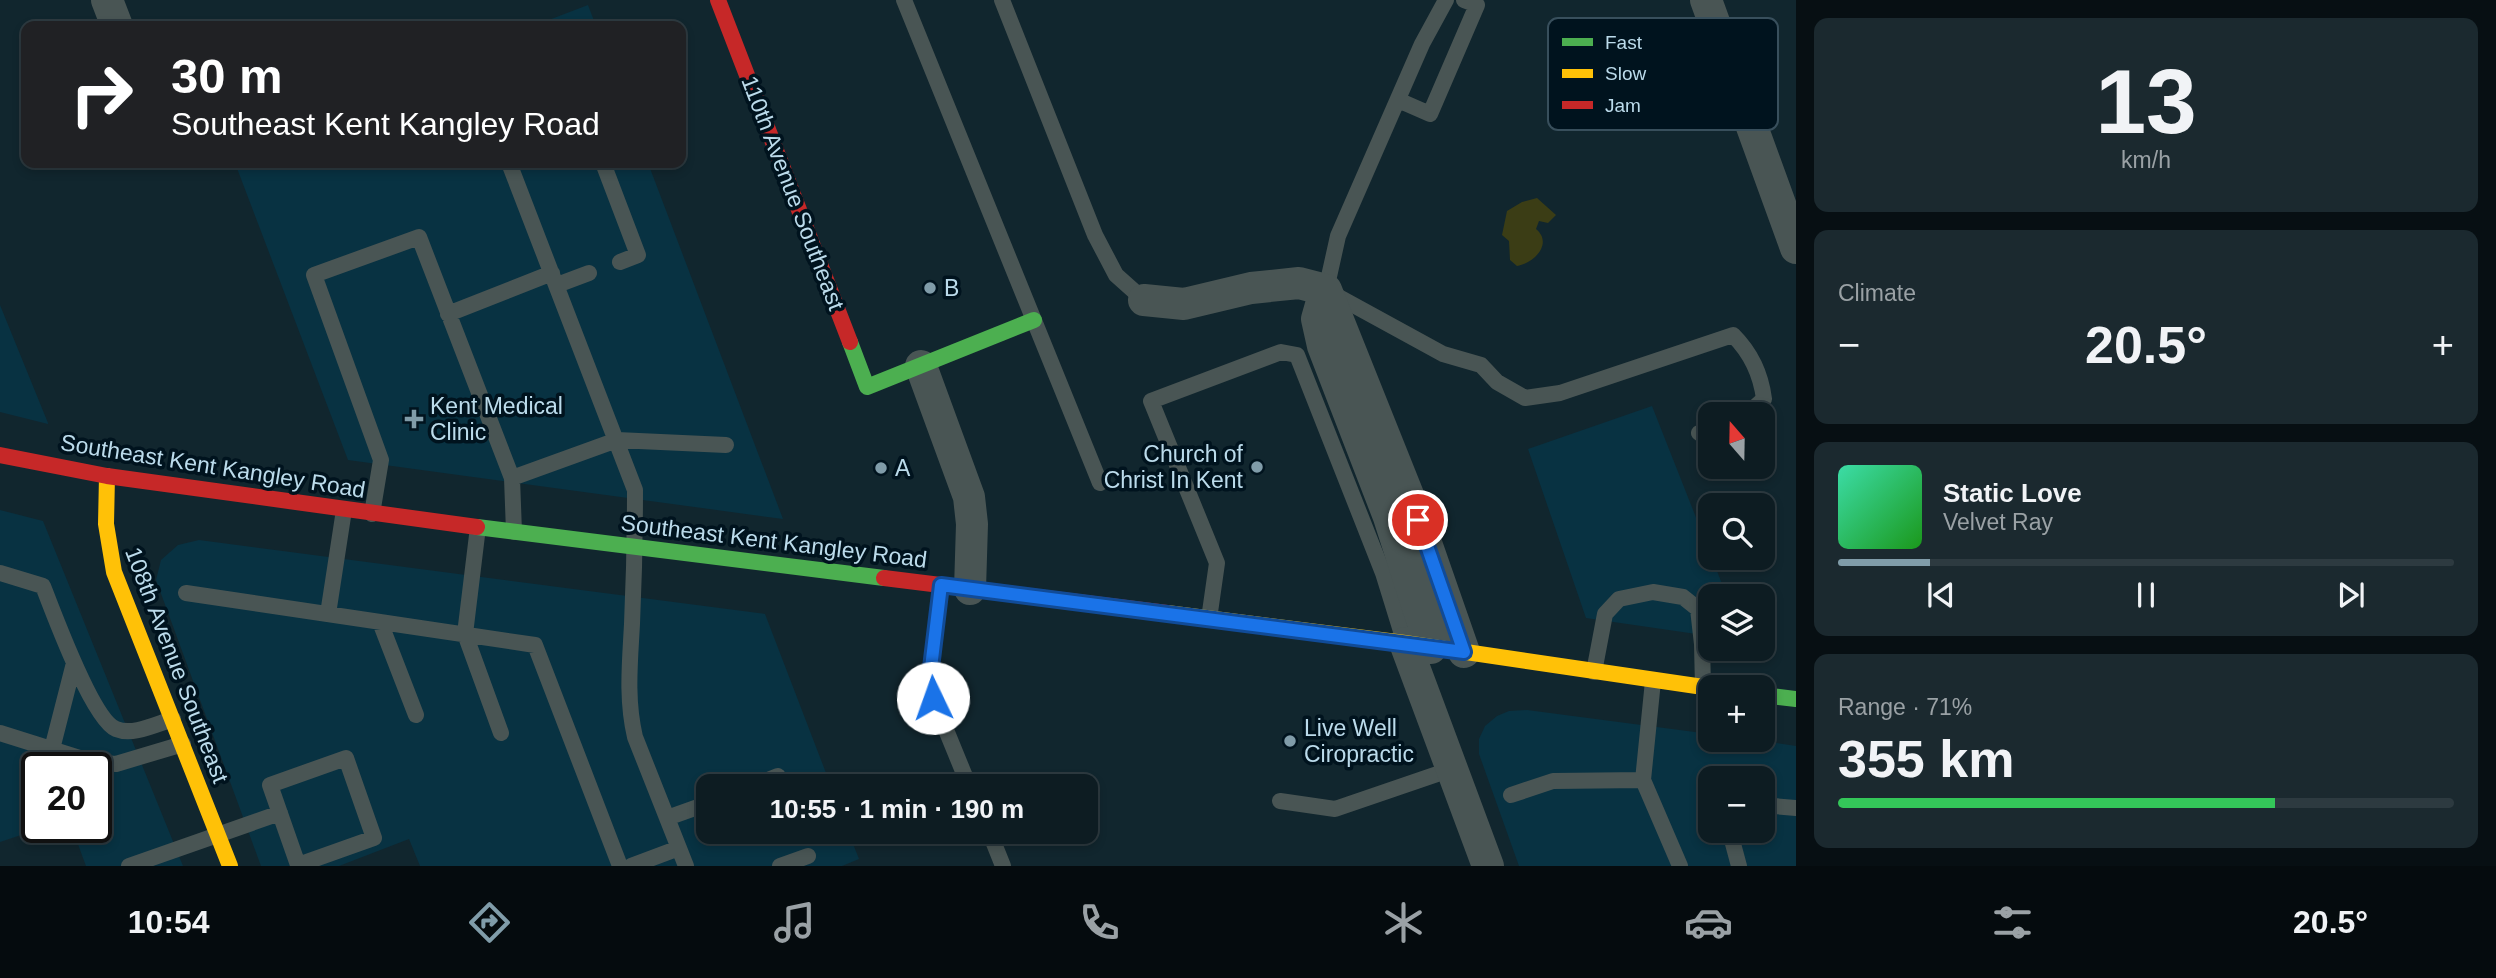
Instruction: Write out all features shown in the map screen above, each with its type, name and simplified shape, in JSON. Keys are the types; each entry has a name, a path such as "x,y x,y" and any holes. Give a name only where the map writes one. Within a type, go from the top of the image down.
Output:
{"main road":[{"name":"110th Avenue Southeast","path":"718,0 867,387 921,366"},
{"path":"921,366 1034,320"},
{"name":"Southeast Kent Kangley Road","path":"0,454 107,476 372,514 1418,646 1698,687"},
{"name":"108th Avenue Southeast","path":"107,476 104,524 114,572 230,866"},
{"path":"1775,697 1796,699"}],"street":[{"path":"107,0 115,21"},
{"path":"1706,0 1713,18"},
{"path":"1753,130 1796,248"},
{"path":"1144,300 1184,304 1251,288 1299,283 1326,290"},
{"path":"1326,290 1317,319 1323,346 1389,517 1418,646 1452,769 1488,866"},
{"path":"1326,290 1418,520 1464,652"},
{"path":"921,366 969,497 972,524 956,587"}],"lane":[{"path":"904,0 1100,483"},
{"path":"1002,0 1095,235 1116,275 1144,300"},
{"path":"1447,0 1422,44 1338,236 1326,290 1443,354 1481,365 1497,382 1525,398 1560,393 1733,335 1746,348 1763,384 1765,399 1761,402"},
{"path":"1398,100 1430,114 1477,5 1464,0"},
{"path":"511,168 635,490 628,695 631,720 635,737 686,866"},
{"path":"605,168 638,256 620,262"},
{"path":"372,514 381,460 314,275 419,237 512,478 514,532"},
{"path":"448,313 554,279 590,273"},
{"path":"1209,620 1217,563 1151,401 1281,352 1297,355 1383,573 1418,646"},
{"path":"512,478 617,440 726,445"},
{"path":"328,614 344,510"},
{"path":"478,527 465,634 501,733"},
{"path":"0,573 43,586 74,663 104,719 114,729 130,732 173,719"},
{"path":"956,587 930,676 933,698 964,774"},
{"path":"1594,672 1605,614 1619,599 1653,592 1684,597 1698,609 1705,675"},
{"path":"186,593 535,645 620,866"},
{"path":"380,622 416,715"},
{"path":"52,749 74,663"},
{"path":"1653,681 1643,780 1680,866"},
{"path":"0,733 92,762 116,764 183,744"},
{"path":"346,758 374,838 298,865 280,813 270,785 346,758"},
{"path":"1280,801 1335,809 1452,769"},
{"path":"1511,795 1553,781 1643,780"},
{"path":"1775,806 1796,808"},
{"path":"667,818 696,808"},
{"path":"129,866 280,813"},
{"path":"1733,843 1740,866"},
{"path":"994,844 1003,866"},
{"path":"631,866 679,848"},
{"path":"780,866 807,856"}],"shaded area":[{"path":"588,5 594,21 546,21"},
{"path":"237,168 650,168 783,519 348,460"},
{"path":"1537,198 1556,215 1548,223 1539,221 1536,229 1543,240 1540,252 1530,261 1517,266 1510,260 1509,241 1502,235 1507,211 1522,202"},
{"path":"0,305 48,423 48,424 0,412"},
{"path":"1652,406 1698,523 1698,570 1717,570 1722,584 1698,584 1698,634 1586,618 1528,449"},
{"path":"0,510 43,521 183,866 86,866 78,843 112,843 112,752 21,752 21,835 0,842"},
{"path":"199,540 765,614 826,774 696,774 696,844 853,844 859,859 842,866 420,866 409,839 339,866 261,866 156,580 161,560 178,545"},
{"path":"1527,710 1698,732 1698,752 1775,752 1775,743 1796,746 1796,866 1519,866 1479,754 1479,739 1485,726 1497,716 1509,711"}],"traffic: fast":[{"path":"850,342 867,387 1034,320"},
{"path":"477,527 884,578"},
{"path":"1775,697 1796,699"}],"traffic: slow":[{"path":"107,476 106,524 114,572 230,866"},
{"path":"1167,613 1405,643 1698,686"}],"traffic: jam":[{"path":"718,0 850,342"},
{"path":"0,455 107,476 477,527"},
{"path":"884,578 1167,613"}],"place":[{"name":"B","path":"930,288"},
{"name":"Kent Medical Clinic","path":"414,419"},
{"name":"Church of Christ In Kent","path":"1257,467"},
{"name":"A","path":"881,468"},
{"name":"Live Well Ciropractic","path":"1290,741"}],"route":[{"path":"933,698 930,676 941,585 1464,652 1418,520"}]}
